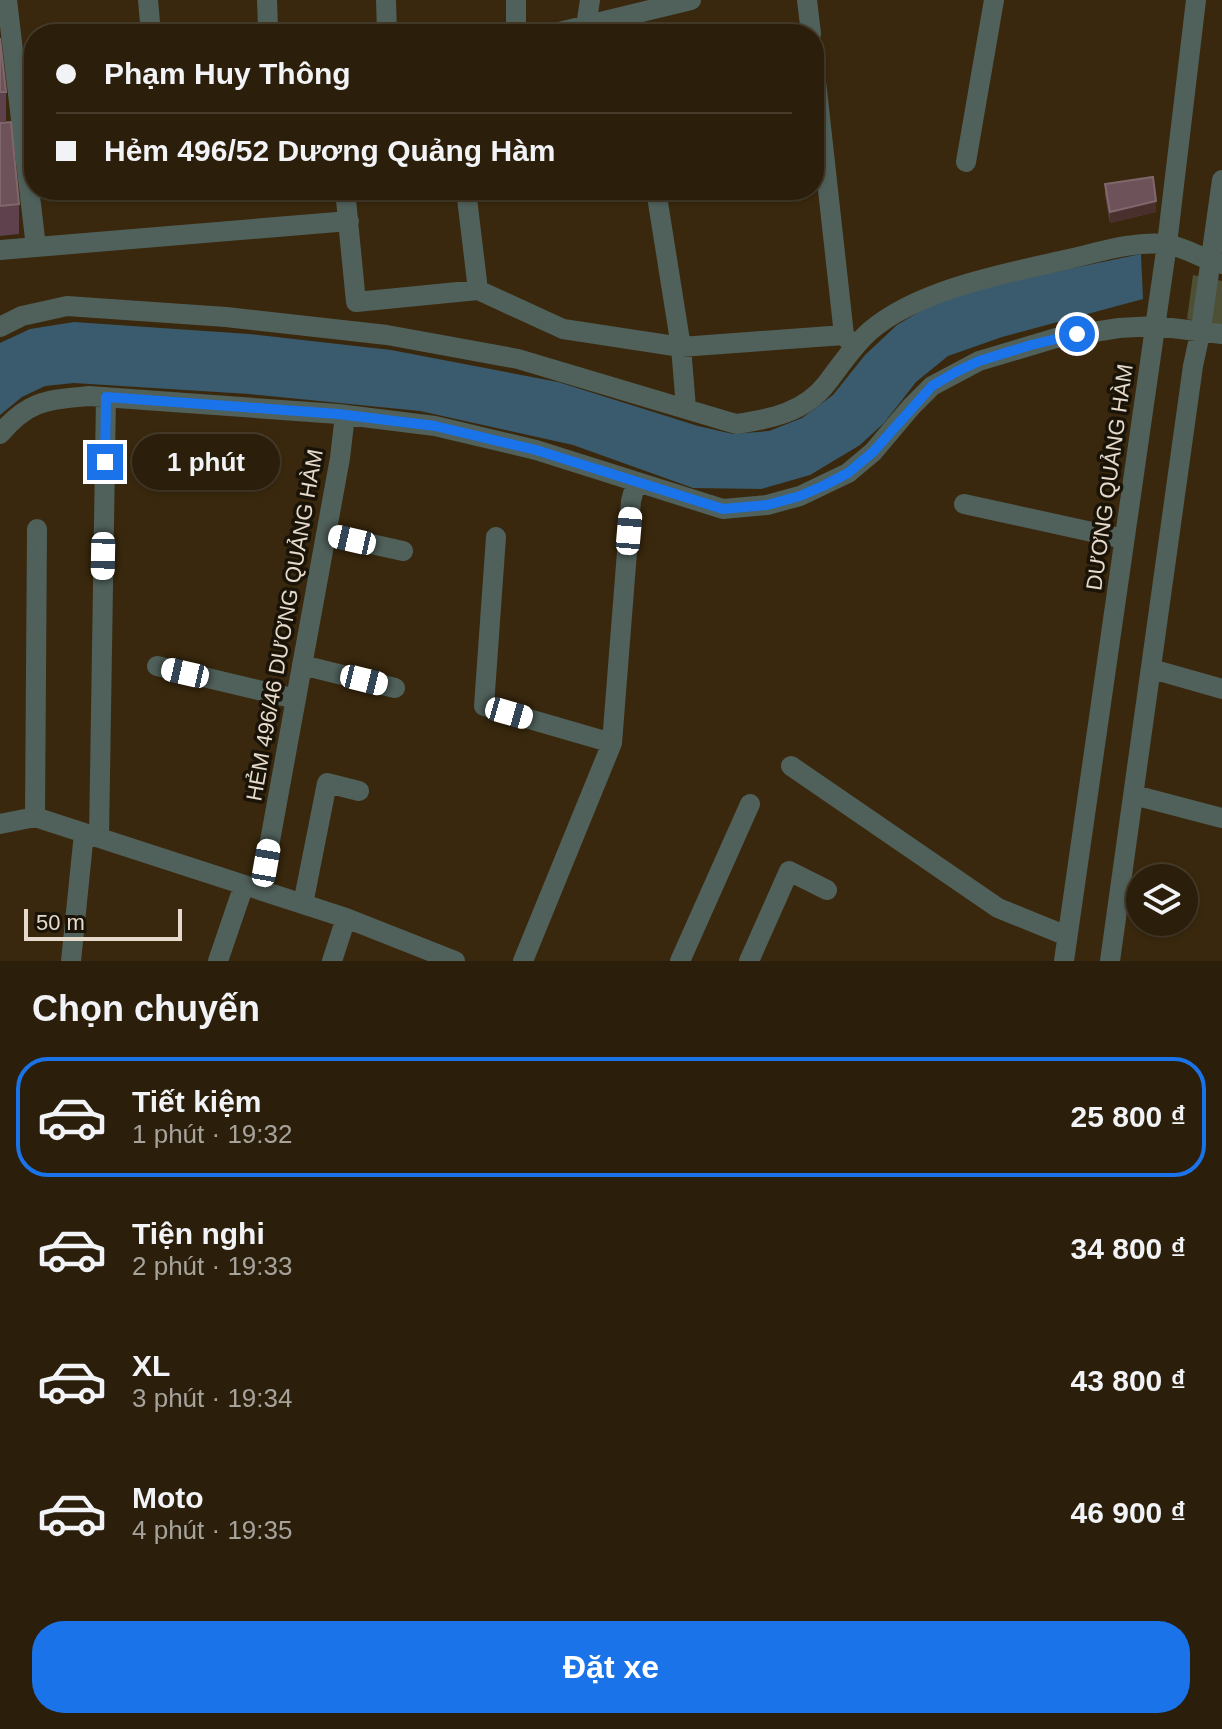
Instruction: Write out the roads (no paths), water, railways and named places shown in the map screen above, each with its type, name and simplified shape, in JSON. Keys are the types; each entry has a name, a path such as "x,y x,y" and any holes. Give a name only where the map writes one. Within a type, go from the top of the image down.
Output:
{"street":[{"path":"7,0 6,51 24,125"},
{"path":"148,0 150,24"},
{"path":"267,0 268,24"},
{"path":"386,0 387,24"},
{"path":"516,0 516,24"},
{"path":"586,24 590,0"},
{"path":"632,24 691,0"},
{"path":"807,0 810,24"},
{"path":"966,162 994,0"},
{"name":"DƯƠNG QUẢNG HÀM","path":"1064,961 1167,244 1196,0"},
{"path":"0,144 24,141"},
{"path":"0,327 22,316 67,306 226,317 387,335 518,359 736,424 767,420 813,399 849,341 824,142"},
{"path":"1110,961 1193,366 1216,263 1222,180"},
{"path":"32,200 36,247"},
{"path":"346,200 356,302 478,290 563,329 681,347 849,341 895,315 972,283 1131,245 1167,244 1216,263"},
{"path":"467,200 478,290"},
{"path":"658,200 681,347 686,408"},
{"path":"0,250 349,221"},
{"path":"0,434 20,411 49,400 106,397 345,415 435,426 536,450 723,509 767,505 800,496 848,473 873,452 932,386 979,361 1056,338 1119,328 1155,326 1201,329 1222,334"},
{"path":"71,961 92,835 106,397"},
{"name":"HẺM 496/46 DƯƠNG QUẢNG HÀM","path":"218,961 253,887 296,699 345,415"},
{"path":"523,961 612,743 631,501 636,482"},
{"path":"964,504 1124,539"},
{"path":"35,817 37,529"},
{"path":"326,534 403,551"},
{"path":"496,537 484,706 612,743"},
{"path":"302,665 395,688"},
{"path":"157,666 296,699"},
{"path":"1152,669 1222,689"},
{"path":"791,766 998,908 1067,936"},
{"path":"303,904 327,783 359,791"},
{"path":"1134,795 1222,818"},
{"path":"680,961 750,804"},
{"path":"0,824 35,817 346,918 410,952 455,961"},
{"path":"749,961 789,871 827,890"},
{"path":"332,961 346,918"}],"water":[{"path":"1141,254 1143,299 1002,337 948,356 916,382 884,423 860,445 810,475 761,489 693,488 573,445 420,411 249,394 74,383 45,386 22,397 0,415 0,343 30,329 74,322 249,334 391,350 558,382 733,434 769,431 802,418 833,395 865,355 897,325 934,303 972,289"}]}
